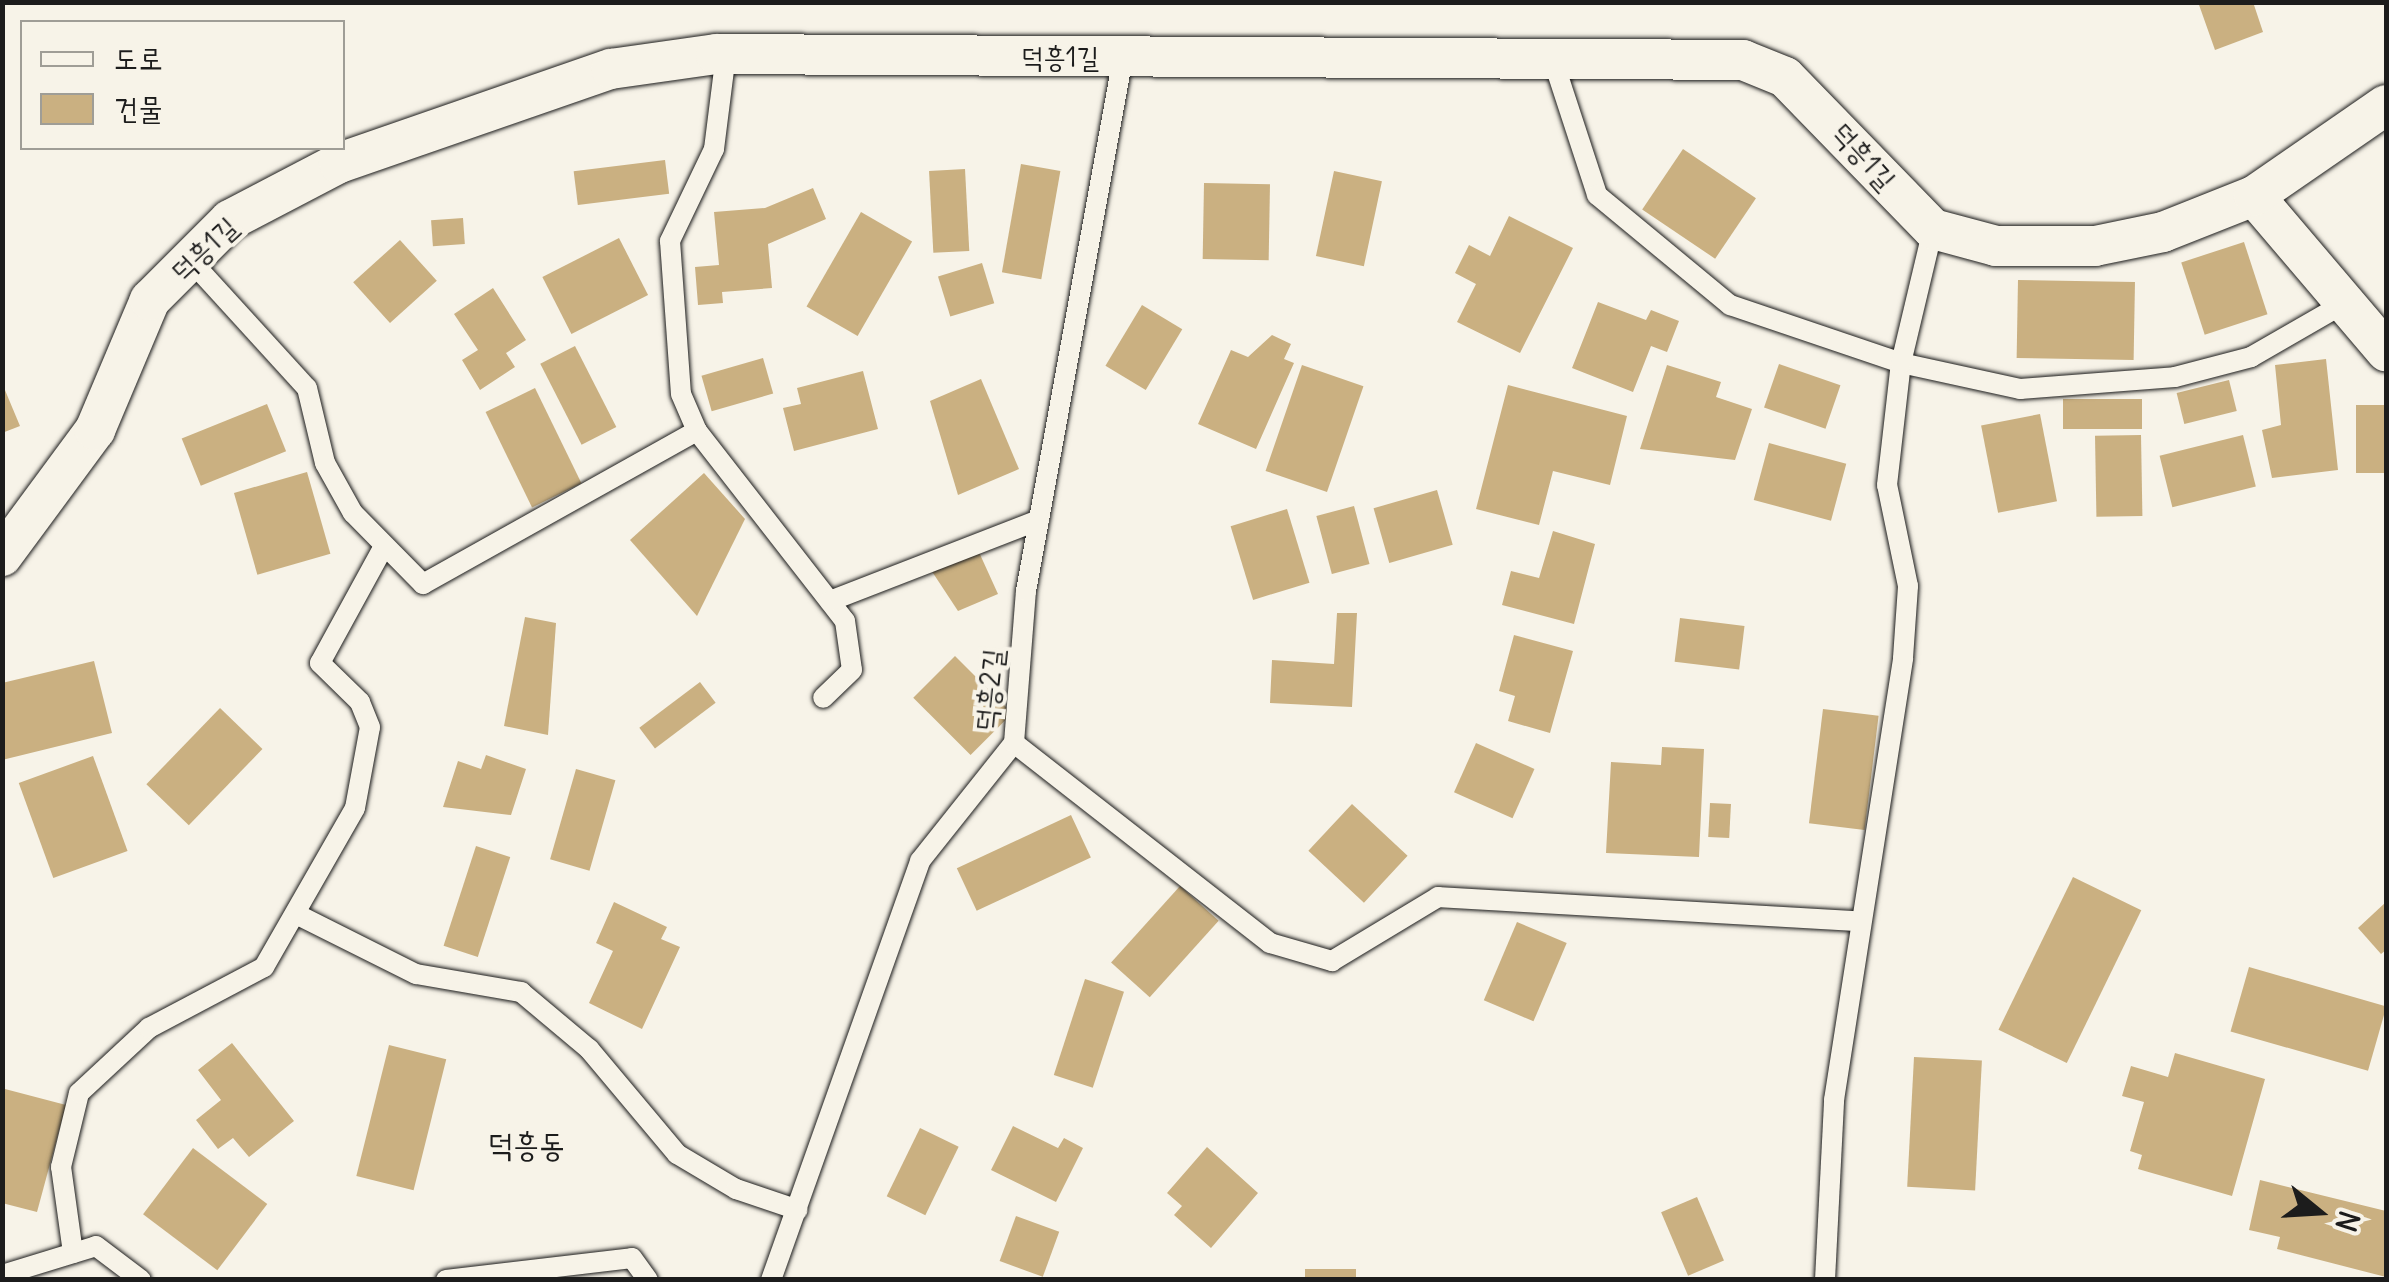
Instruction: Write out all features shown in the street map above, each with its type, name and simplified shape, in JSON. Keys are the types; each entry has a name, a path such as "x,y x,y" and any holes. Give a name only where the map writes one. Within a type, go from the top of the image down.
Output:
{"street":[{"name":"덕흥1길","path":"2,556 95,430 150,300 230,220 339,162 611,69 726,54 1743,60 1785,77 1932,229"},
{"path":"1932,229 1996,246 2096,246 2254,196 2386,104"},
{"path":"2254,196 2386,351"}],"lane":[{"path":"726,54 714,149 670,241 681,394 697,431 830,601 854,646 852,670 823,698"},
{"name":"덕흥2길","path":"770,1280 920,861 1014,743 1039,520 1123,57"},
{"path":"1554,60 1597,195 1730,306 1901,362 2020,390 2174,377 2251,357 2346,303"},
{"path":"1826,1280 1834,1100 1904,640 1908,586 1888,484 1901,362 1932,229"},
{"path":"190,260 307,388 325,464 384,546 423,584 697,431"},
{"path":"830,601 1039,520"},
{"path":"72,1253 61,1167 78,1093 149,1028 264,967 298,915 355,808 372,743 360,702 320,663 384,546"},
{"path":"1014,743 1270,943 1332,962 1438,897 1859,920"},
{"path":"298,915 416,974 521,992 589,1048 677,1154 736,1190 798,1210"},
{"path":"2,1275 96,1246 140,1280"},
{"path":"446,1280 632,1258 648,1280"}],"building":[{"path":"2198,2 2253,2 2263,32 2215,50"},
{"path":"1683,149 1756,198 1715,259 1642,210"},
{"path":"665,160 669,194 578,205 574,171"},
{"path":"1021,164 1060,171 1041,279 1002,272"},
{"path":"965,169 969,251 933,253 929,171"},
{"path":"1334,171 1382,181 1364,266 1316,256"},
{"path":"1204,183 1270,184 1269,260 1203,259"},
{"path":"813,188 826,219 768,244 772,288 722,292 723,303 698,305 695,267 719,265 714,212 765,208"},
{"path":"861,212 912,242 858,336 806,306"},
{"path":"1509,216 1573,248 1520,353 1457,322 1476,284 1455,273 1469,245 1490,256"},
{"path":"463,218 465,244 433,246 431,220"},
{"path":"619,238 648,295 571,334 542,277"},
{"path":"400,240 437,281 390,323 353,282"},
{"path":"2244,242 2267,314 2205,335 2181,262"},
{"path":"982,263 994,303 950,317 938,276"},
{"path":"2018,280 2135,282 2134,360 2017,358"},
{"path":"493,288 526,340 506,353 515,367 480,390 462,360 478,350 454,314"},
{"path":"1598,302 1646,320 1651,310 1679,321 1667,352 1651,346 1633,392 1572,368"},
{"path":"1142,305 1182,329 1146,390 1105,366"},
{"path":"1272,335 1291,344 1284,359 1294,363 1256,449 1198,424 1231,350 1248,357"},
{"path":"575,346 616,427 582,445 540,364"},
{"path":"763,358 773,394 712,411 701,376"},
{"path":"2326,359 2338,470 2272,478 2262,430 2281,425 2275,365"},
{"path":"1779,364 1840,385 1825,429 1764,407"},
{"path":"1302,365 1363,386 1327,492 1266,471"},
{"path":"1667,365 1721,382 1716,397 1752,409 1735,460 1640,449"},
{"path":"863,371 878,429 794,451 783,408 801,404 797,388"},
{"path":"981,379 1019,469 958,495 930,401"},
{"path":"2229,380 2237,411 2184,424 2177,393"},
{"path":"2,383 20,426 2,433"},
{"path":"1508,385 1627,416 1610,485 1553,471 1539,525 1476,509"},
{"path":"535,388 581,483 532,507 486,412"},
{"path":"2063,399 2142,399 2142,429 2063,429"},
{"path":"267,404 286,451 201,486 182,438"},
{"path":"2356,405 2386,405 2386,473 2356,473"},
{"path":"2040,414 2057,501 1998,513 1981,425"},
{"path":"2141,435 2142,516 2096,517 2095,436"},
{"path":"2243,435 2256,486 2172,507 2160,456"},
{"path":"1769,443 1846,464 1831,521 1754,500"},
{"path":"307,472 330,554 257,575 234,493"},
{"path":"704,473 745,519 697,616 630,540"},
{"path":"1437,490 1453,545 1389,563 1374,508"},
{"path":"1354,506 1370,564 1332,574 1316,516"},
{"path":"1287,509 1310,583 1253,600 1231,526"},
{"path":"1553,531 1595,544 1574,624 1502,605 1511,571 1539,578"},
{"path":"978,550 998,594 958,611 931,570"},
{"path":"1337,613 1357,613 1352,707 1270,703 1272,660 1334,664"},
{"path":"525,617 556,623 548,735 504,726"},
{"path":"1680,618 1745,626 1739,670 1675,662"},
{"path":"1514,635 1573,651 1550,733 1508,721 1515,696 1499,691"},
{"path":"955,656 1012,713 971,755 913,698"},
{"path":"94,661 112,733 2,760 2,683"},
{"path":"700,682 716,703 655,749 639,728"},
{"path":"220,708 262,749 189,825 146,784"},
{"path":"1823,709 1879,716 1865,830 1809,823"},
{"path":"1476,743 1534,769 1513,818 1454,792"},
{"path":"1662,747 1704,749 1699,857 1606,853 1611,762 1661,765"},
{"path":"486,755 526,769 511,815 443,807 458,761 481,769"},
{"path":"93,756 128,851 53,878 19,783"},
{"path":"576,769 615,780 590,871 550,859"},
{"path":"1710,803 1731,804 1729,838 1708,837"},
{"path":"1352,804 1408,856 1364,903 1308,851"},
{"path":"1071,815 1091,858 977,911 957,868"},
{"path":"476,846 510,857 478,957 444,946"},
{"path":"2073,877 2141,910 2067,1063 1998,1030"},
{"path":"1180,886 1219,921 1150,997 1111,963"},
{"path":"614,902 667,927 661,939 680,947 642,1029 589,1003 613,951 596,943"},
{"path":"2386,902 2386,950 2381,954 2358,928"},
{"path":"1517,922 1567,943 1533,1021 1484,1000"},
{"path":"2249,967 2386,1006 2368,1071 2231,1031"},
{"path":"1085,979 1124,992 1093,1088 1054,1075"},
{"path":"232,1043 294,1121 249,1157 233,1138 218,1149 196,1120 221,1100 198,1070"},
{"path":"389,1045 446,1059 414,1190 356,1176"},
{"path":"2175,1053 2265,1079 2232,1196 2138,1169 2142,1155 2130,1151 2144,1102 2122,1096 2131,1066 2168,1077"},
{"path":"1914,1057 1982,1061 1975,1190 1907,1187"},
{"path":"5,1089 66,1105 37,1212 2,1203"},
{"path":"1013,1126 1058,1148 1064,1138 1083,1148 1056,1202 991,1170"},
{"path":"920,1128 959,1147 925,1215 887,1196"},
{"path":"1207,1147 1258,1193 1211,1248 1174,1215 1182,1206 1167,1193"},
{"path":"193,1148 267,1204 217,1270 143,1214"},
{"path":"2260,1180 2386,1211 2386,1277 2277,1249 2280,1237 2249,1230"},
{"path":"1697,1197 1724,1261 1688,1276 1661,1212"},
{"path":"1016,1216 1059,1232 1043,1277 1000,1261"},
{"path":"1305,1269 1356,1269 1356,1279 1305,1279"}],"district":[{"name":"덕흥동","path":"526,1145"}]}
